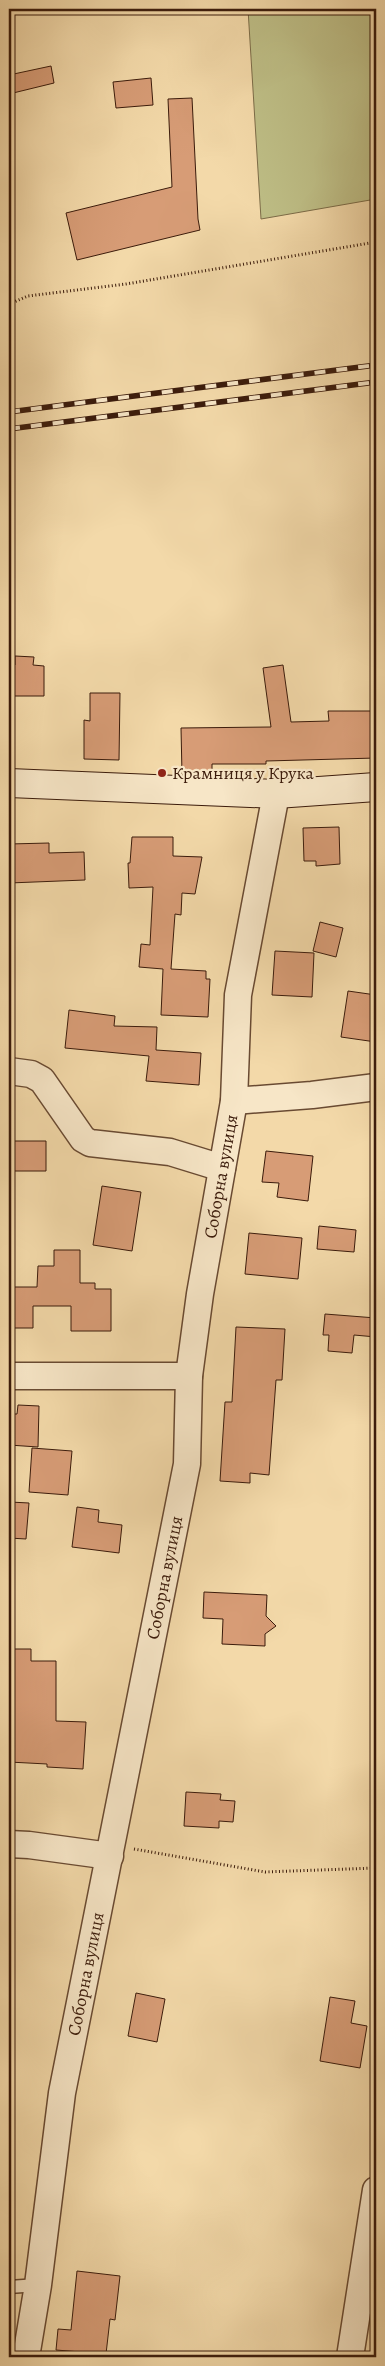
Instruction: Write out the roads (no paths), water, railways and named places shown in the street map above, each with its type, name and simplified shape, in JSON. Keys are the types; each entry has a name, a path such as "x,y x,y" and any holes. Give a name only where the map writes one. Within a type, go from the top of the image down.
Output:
{"street":[{"path":"9,783 276,794 376,787"},
{"name":"Соборна вулиця","path":"26,2357 38,2285 62,2093 187,1464 190,1376 200,1294 234,1101 238,994 276,794"},
{"path":"9,1071 31,1074 42,1080 83,1139 90,1143 170,1152 222,1168"},
{"path":"234,1101 312,1095 376,1087"},
{"path":"9,1376 190,1376"},
{"path":"9,1844 111,1851"},
{"path":"350,2357 376,2190"}],"lane":[{"path":"9,2286 38,2285"}],"railway":[{"path":"9,412 376,365"},
{"path":"9,429 376,382"}],"place":[{"name":"Крамниця у Крука","path":"162,773"}]}
